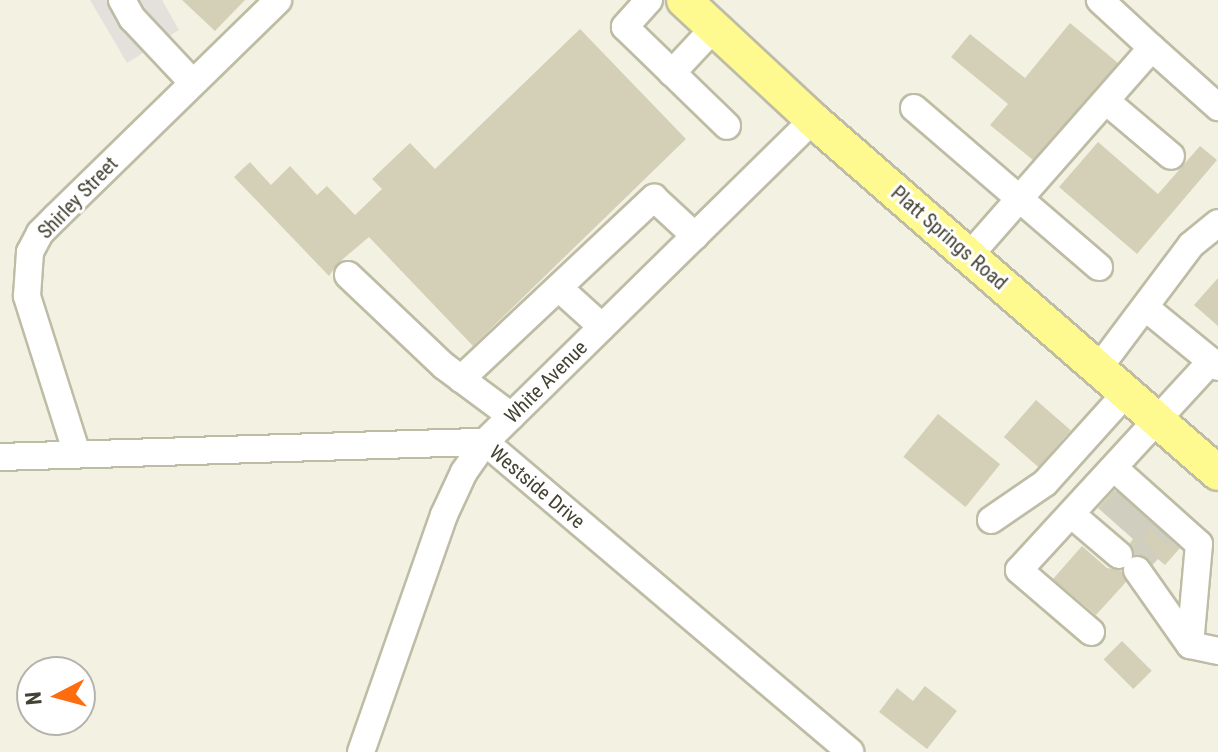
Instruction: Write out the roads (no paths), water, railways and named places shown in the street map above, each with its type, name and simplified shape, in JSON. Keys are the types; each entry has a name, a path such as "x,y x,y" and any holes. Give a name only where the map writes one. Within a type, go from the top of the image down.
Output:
{"main road":[{"name":"Platt Springs Road","path":"701,10 813,120 1218,473"}],"street":[{"path":"122,0 132,18 193,83"},
{"name":"Shirley Street","path":"77,454 27,296 30,252 40,233 278,0"},
{"path":"649,0 625,27 727,126"},
{"path":"1100,0 1218,107"},
{"path":"672,73 701,10"},
{"path":"969,256 1152,48"},
{"path":"1106,101 1171,156"},
{"path":"914,108 1099,267"},
{"name":"White Avenue","path":"361,752 444,515 464,472 485,442 813,120"},
{"path":"461,379 654,198 695,236"},
{"path":"1098,369 1191,245 1218,223"},
{"path":"348,275 461,379 511,416"},
{"path":"559,288 602,327"},
{"path":"1091,632 1019,570 1158,420 1215,364 1146,308"},
{"path":"991,520 1045,483 1126,393"},
{"name":"Westside Drive","path":"0,457 485,442 850,752"},
{"path":"1114,468 1134,527 1190,645"},
{"path":"1071,514 1199,544 1190,645"},
{"path":"1190,645 1218,651"}],"tunnel":[{"path":"1110,518 1127,499"},
{"path":"1129,535 1145,516"},
{"path":"1133,567 1164,533"}]}
